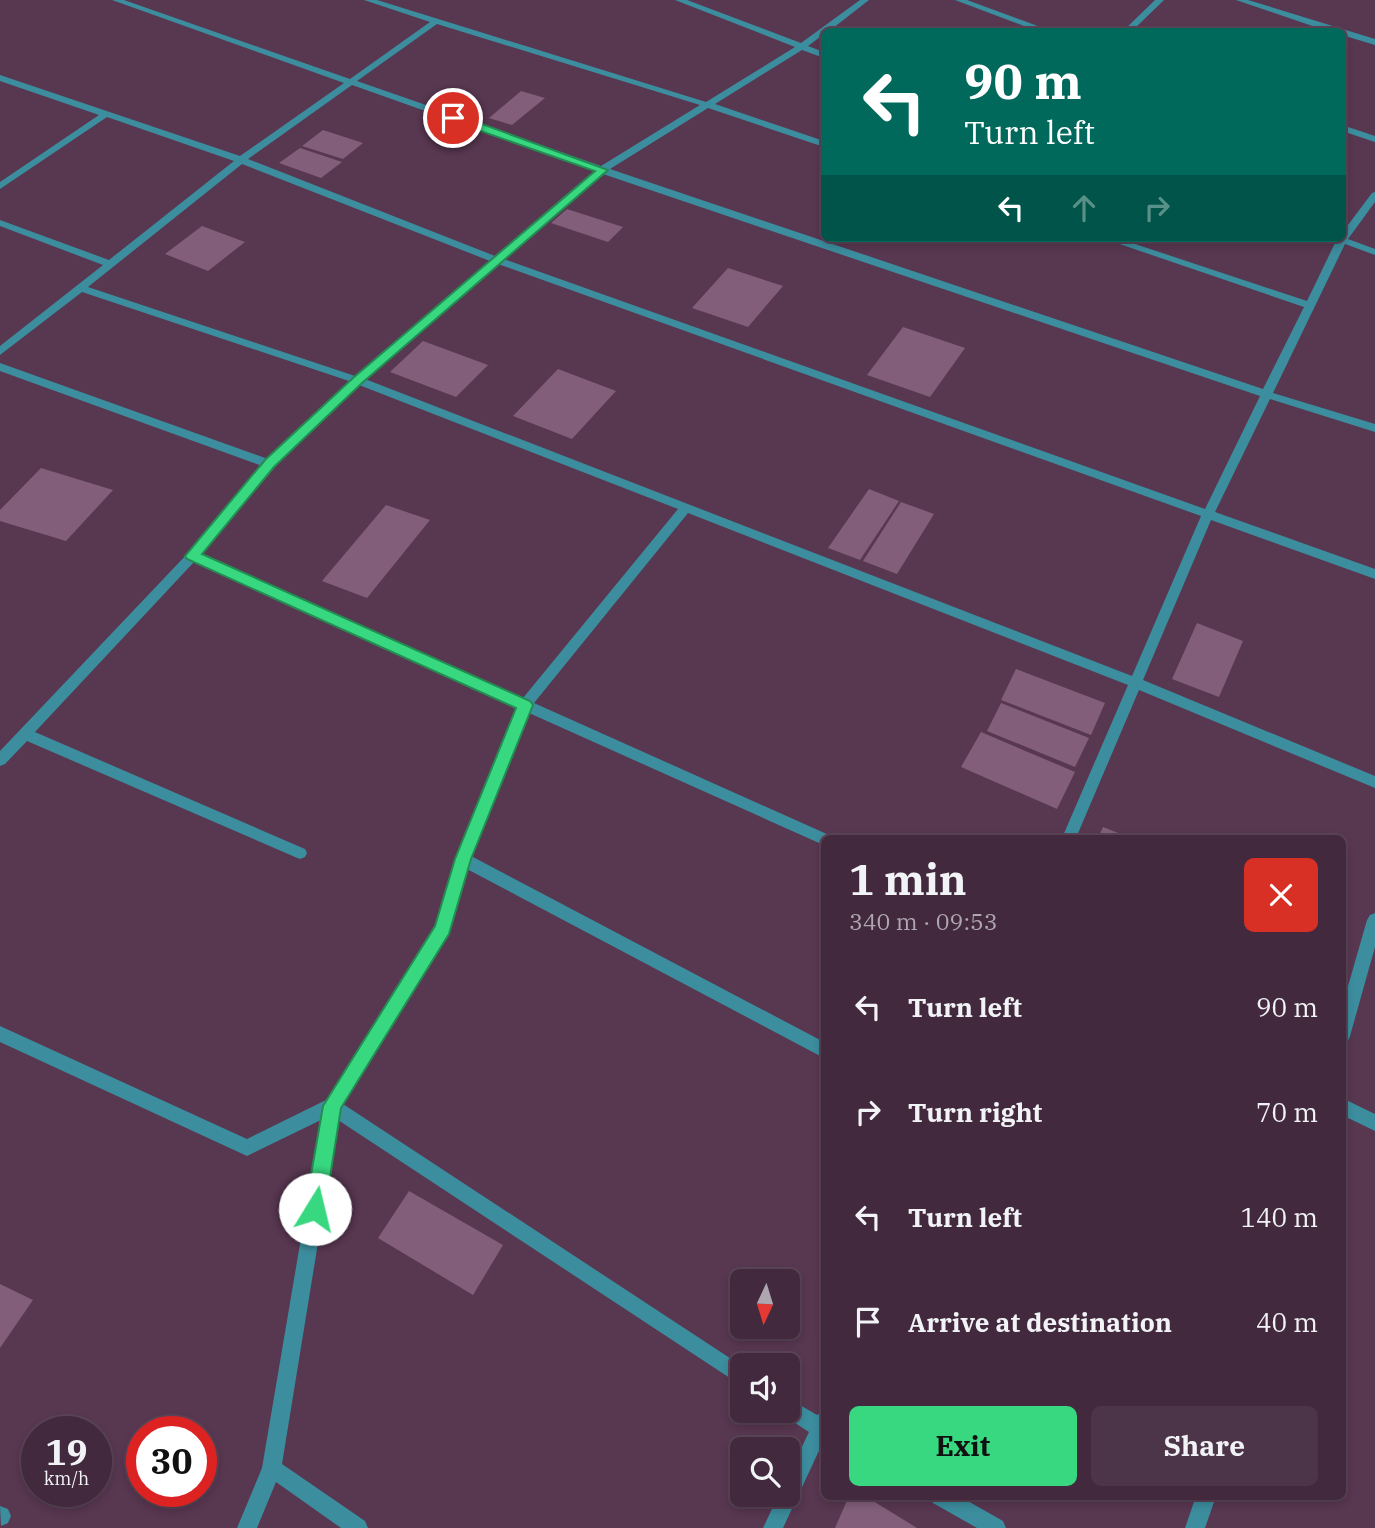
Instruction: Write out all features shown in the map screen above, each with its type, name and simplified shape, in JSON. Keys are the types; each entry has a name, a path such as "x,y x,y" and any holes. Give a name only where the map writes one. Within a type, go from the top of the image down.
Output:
{"street":[{"path":"116,0 603,170 1268,395 1375,428"},
{"path":"368,0 708,105 821,143"},
{"path":"678,0 821,54"},
{"path":"827,28 865,0"},
{"path":"959,0 1039,28"},
{"path":"1130,28 1160,0"},
{"path":"1240,0 1328,28"},
{"path":"0,352 241,160 435,22"},
{"path":"0,760 192,556 270,464 357,380 603,170 821,32"},
{"path":"1346,33 1375,42"},
{"path":"0,78 241,160 496,260 1375,574"},
{"path":"0,187 107,113"},
{"path":"1346,129 1375,139"},
{"path":"1346,231 1375,195"},
{"path":"0,223 110,264"},
{"path":"1346,241 1375,252"},
{"path":"1119,242 1311,306"},
{"path":"1070,835 1207,516 1311,306 1339,242"},
{"path":"80,288 357,380 1137,683 1375,782"},
{"path":"0,367 270,464"},
{"path":"247,1528 272,1468 332,1106 442,928 463,859 525,705 686,508"},
{"path":"192,556 821,838"},
{"path":"25,734 300,853"},
{"path":"463,859 821,1047"},
{"path":"1346,1022 1375,920"},
{"path":"0,1034 247,1149 332,1106"},
{"path":"332,1106 730,1369"},
{"path":"1346,1108 1375,1123"},
{"path":"800,1414 821,1426"},
{"path":"773,1528 821,1431"},
{"path":"272,1468 358,1528"},
{"path":"947,1500 996,1528"},
{"path":"1195,1528 1205,1500"}],"building":[{"path":"521,91 545,98 512,125 489,118"},
{"path":"323,130 363,143 343,159 302,146"},
{"path":"300,148 342,162 321,178 279,163"},
{"path":"567,209 623,227 608,242 551,223"},
{"path":"202,226 245,242 208,271 165,254"},
{"path":"728,268 783,286 748,327 692,308"},
{"path":"903,327 965,348 930,397 867,375"},
{"path":"423,341 488,365 456,397 390,372"},
{"path":"558,369 616,391 572,439 513,416"},
{"path":"41,468 113,490 66,541 0,521 0,510"},
{"path":"869,489 899,501 860,560 828,548"},
{"path":"901,502 934,514 897,574 863,561"},
{"path":"386,505 430,520 367,598 322,581"},
{"path":"1197,623 1243,641 1219,697 1172,679"},
{"path":"1016,669 1105,703 1091,735 1001,700"},
{"path":"1001,703 1089,738 1075,767 987,731"},
{"path":"981,732 1075,772 1057,809 961,767"},
{"path":"1103,827 1123,835 1099,835"},
{"path":"409,1191 503,1245 473,1295 378,1238"},
{"path":"0,1284 33,1300 0,1348"},
{"path":"847,1500 872,1500 917,1528 835,1528"}],"route":[{"path":"315,1209 332,1106 442,928 463,859 525,705 192,556 270,464 357,380 603,170 453,118"}]}
